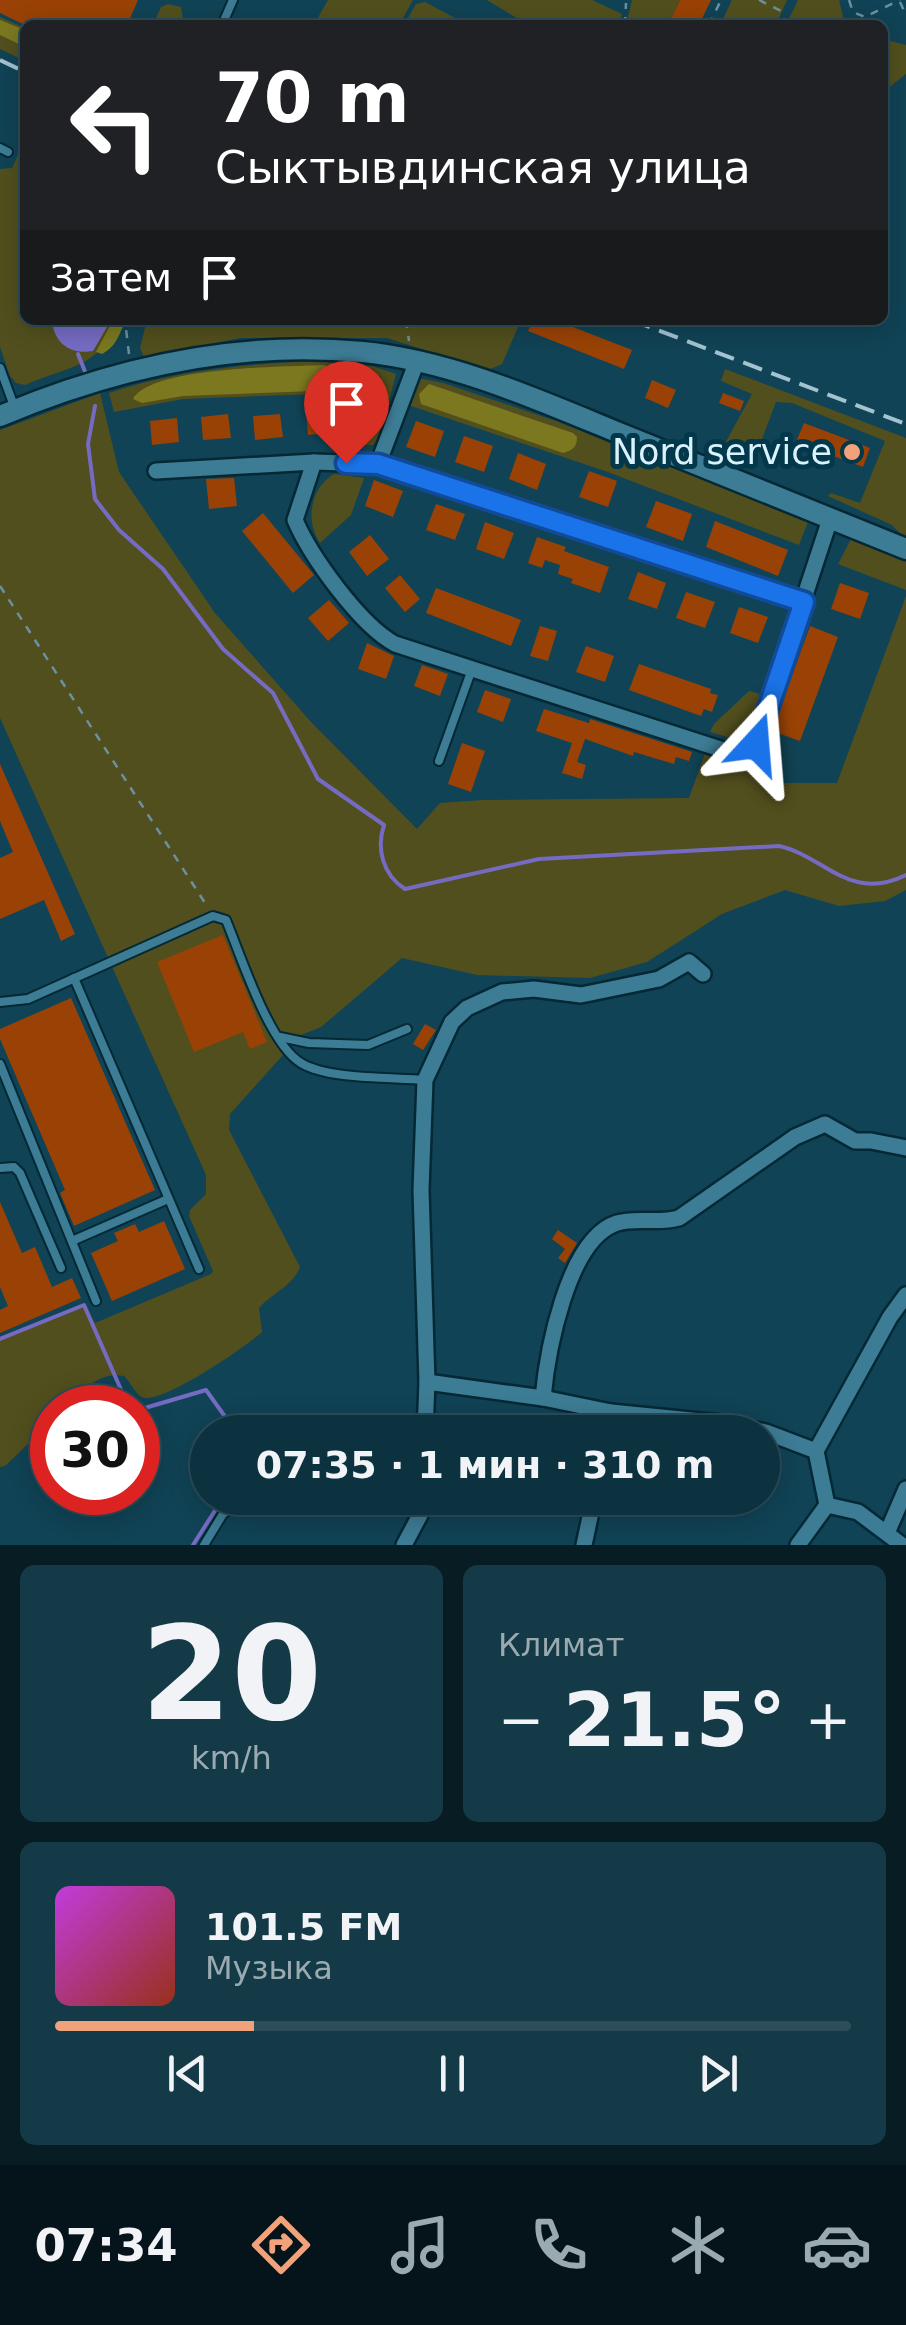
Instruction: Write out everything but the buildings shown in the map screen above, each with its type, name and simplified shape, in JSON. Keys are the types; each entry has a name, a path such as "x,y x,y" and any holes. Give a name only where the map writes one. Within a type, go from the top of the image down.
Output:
{"street":[{"path":"8,412 78,384 133,370 270,350 413,357 565,411 906,549"},
{"path":"378,464 413,357"},
{"path":"314,462 294,520 306,547 378,634 395,644 748,758 756,744 830,519"},
{"path":"156,471 314,462 378,464 804,602"},
{"path":"426,1415 420,1190 425,1080 452,1022 467,1008 502,992 534,989 581,995 658,979 689,962 703,974"},
{"path":"544,1398 546,1354 558,1311 576,1269 597,1236 616,1224 662,1223 678,1218 795,1137 825,1124 855,1141 871,1140 906,1148"},
{"path":"798,1545 828,1505 816,1451 906,1295"},
{"path":"427,1382 544,1398 611,1412 721,1422 766,1432 816,1451"},
{"path":"887,1534 906,1489"},
{"path":"828,1505 858,1512 902,1545"},
{"path":"404,1545 420,1515"},
{"path":"584,1545 590,1515"}],"lane":[{"path":"0,368 8,412"},
{"path":"438,761 472,669"},
{"path":"0,1002 28,999 213,916 226,920 275,1036 301,1063 332,1073 425,1080"},
{"path":"74,978 198,1270"},
{"path":"275,1036 309,1043 368,1045 407,1029"},
{"path":"0,1064 96,1300"},
{"path":"0,1168 14,1168 20,1173 60,1268"},
{"path":"72,1241 168,1199"},
{"path":"204,1545 223,1515"}],"path":[{"path":"759,0 785,13"},
{"path":"848,0 853,12 865,17 900,0 906,14"},
{"path":"624,20 626,3"},
{"path":"129,325 126,329 133,370"},
{"path":"407,325 413,357"},
{"path":"0,586 213,916"}],"shaded area":[{"path":"328,0 413,0 402,20 317,20"},
{"path":"487,0 592,0 622,14 620,20 520,20"},
{"path":"632,0 680,0 670,20 627,20"},
{"path":"732,0 787,0 778,20 722,20"},
{"path":"798,0 839,0 844,20 788,20"},
{"path":"425,2 459,20 407,20 416,4"},
{"path":"161,7 181,7 183,20 155,20"},
{"path":"0,17 20,26 20,59 0,49"},
{"path":"0,20 20,28 20,45 0,35"},
{"path":"888,40 906,45 906,74 888,88"},
{"path":"20,150 20,325 120,325 92,357 25,385 10,376 0,347 0,169 12,168"},
{"path":"53,325 108,325 93,351 85,352 65,346"},
{"path":"110,325 124,325 111,347 102,354 96,352"},
{"path":"146,325 519,325 502,364 488,370 387,338 240,338 144,357 140,348"},
{"path":"316,361 372,366 396,374 381,433 373,445 348,445 344,393 183,399 114,412 109,393 212,370"},
{"path":"324,365 338,372 341,390 183,396 142,403 133,399 145,388 192,374"},
{"path":"725,369 906,438 906,539 892,525 828,496 831,493 860,503 885,441 792,403 776,402 751,468 707,450 707,442 723,447 752,394 721,381"},
{"path":"417,378 556,421 808,522 799,545 605,471 408,405 391,453"},
{"path":"429,384 573,433 576,443 563,453 421,404 419,394"},
{"path":"100,393 119,472 215,613 311,722 417,829 440,803 689,798 706,751 748,765 764,783 837,783 906,596 906,890 885,901 839,906 785,890 722,914 647,962 590,978 477,975 402,958 321,1027 301,1035 230,1114 229,1130 300,1267 259,1308 262,1332 205,1372 160,1395 160,1385 131,1385 124,1376 115,1375 91,1385 30,1385 30,1442 0,1467 0,1338 80,1305 86,1306 95,1323 213,1271 189,1216 206,1194 206,1175 0,718 0,430"},
{"path":"334,474 364,478 351,515 320,543 312,525 312,506 320,488"},
{"path":"851,539 906,559 906,590 838,564"},
{"path":"749,691 764,695 747,737 737,740 710,732 714,724"}],"waterway":[{"path":"78,354 86,374"},
{"path":"95,406 88,444 95,499 119,530 163,569 223,649 273,693 318,779 384,825 383,861 405,889 539,859 779,846 853,881 869,884 906,875"},
{"path":"0,1339 84,1305 119,1385"},
{"path":"160,1404 206,1390 224,1415"},
{"path":"193,1545 212,1515"}],"railway":[{"path":"0,60 20,70"},
{"path":"644,325 906,424"}],"place":[{"name":"Nord service","path":"852,452"}],"route":[{"path":"346,463 378,464 804,602 756,744"}]}
